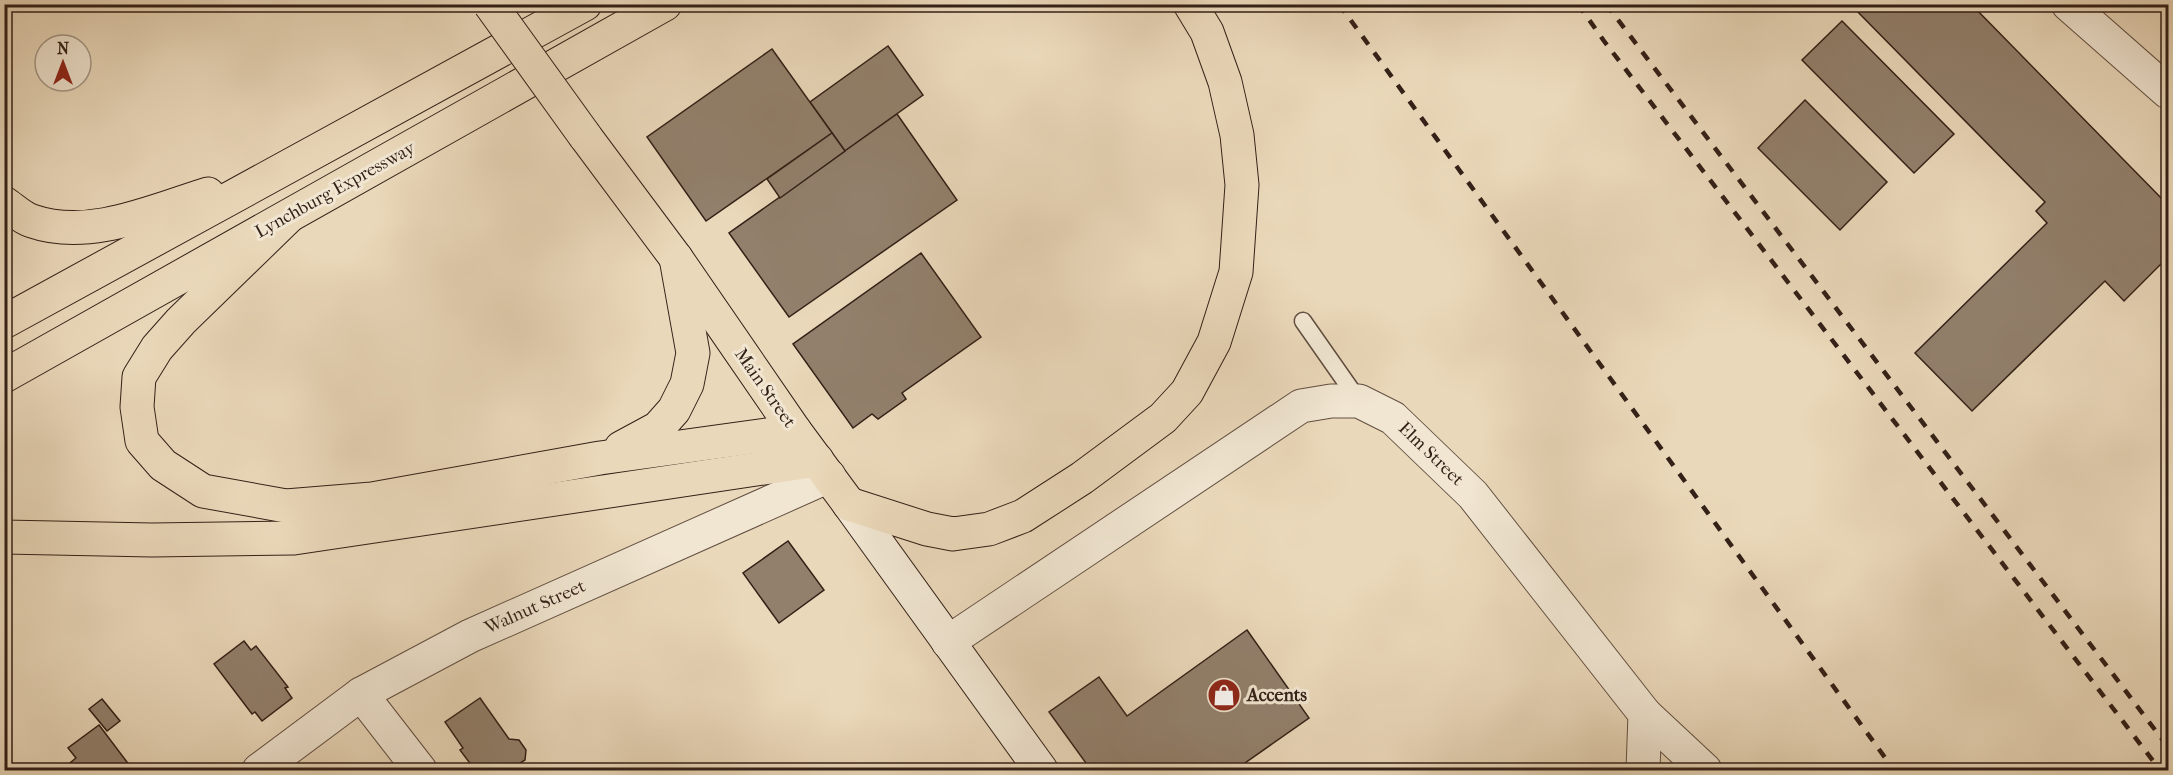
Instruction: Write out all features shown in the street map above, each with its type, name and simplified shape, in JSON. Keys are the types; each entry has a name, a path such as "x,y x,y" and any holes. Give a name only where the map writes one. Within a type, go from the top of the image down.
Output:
{"main road":[{"name":"Main Street","path":"490,4 676,258 795,431 849,504"},
{"path":"4,322 585,4"},
{"name":"Lynchburg Expressway","path":"4,375 665,4"},
{"path":"849,504 927,529 953,534 989,529 1023,516 1082,478 1163,418 1187,392 1214,342 1236,272 1242,184 1237,135 1225,82 1206,32 1190,4"},
{"path":"4,203 30,221 70,228 113,223 273,174"},
{"path":"288,217 181,321 158,348 139,377 137,407 142,441 164,465 203,491 286,506 372,499 600,458 795,431"},
{"path":"600,458 658,428 674,410 687,384 693,353 676,258"},
{"path":"4,537 152,540 294,538 823,468"}],"street":[{"path":"2068,4 2169,92"},
{"name":"Elm Street","path":"948,642 1301,406 1331,401 1359,401 1394,418 1473,495 1645,714 1705,771"},
{"name":"Walnut Street","path":"260,771 361,694 470,636 823,468"},
{"name":"Main Street","path":"849,504 1041,771"},
{"path":"361,694 420,771"},
{"path":"1643,771 1645,714"}],"lane":[{"path":"1303,321 1359,401"}],"building":[{"path":"1850,4 1971,4 2168,205 2168,257 2124,301 2105,281 1972,411 1915,353 2047,223 2036,211 2045,202"},
{"path":"1842,21 1954,134 1914,173 1802,60"},
{"path":"888,46 923,95 845,151 810,102"},
{"path":"772,49 832,133 706,221 647,137"},
{"path":"1805,100 1887,182 1840,230 1758,148"},
{"path":"897,114 957,200 789,317 729,233"},
{"path":"832,133 845,151 780,198 767,179"},
{"path":"921,253 981,337 902,393 906,399 878,419 872,414 853,428 793,344"},
{"path":"788,541 824,590 779,623 743,573"},
{"name":"Accents","path":"1247,630 1309,718 1235,770 1091,770 1049,712 1099,677 1127,716"},
{"path":"244,641 251,650 256,646 288,687 285,688 292,698 262,721 255,712 252,714 214,664"},
{"path":"480,698 509,739 519,740 526,750 525,760 509,770 475,770 460,750 463,748 445,722"},
{"path":"102,699 120,721 107,731 89,709"},
{"path":"99,725 133,770 75,770 70,763 76,758 68,748"}],"railway":[{"path":"1339,4 1894,770"},
{"path":"1578,4 2160,770"},
{"path":"1606,4 2168,747"}],"place":[{"name":"Accents","path":"1224,695"}]}
